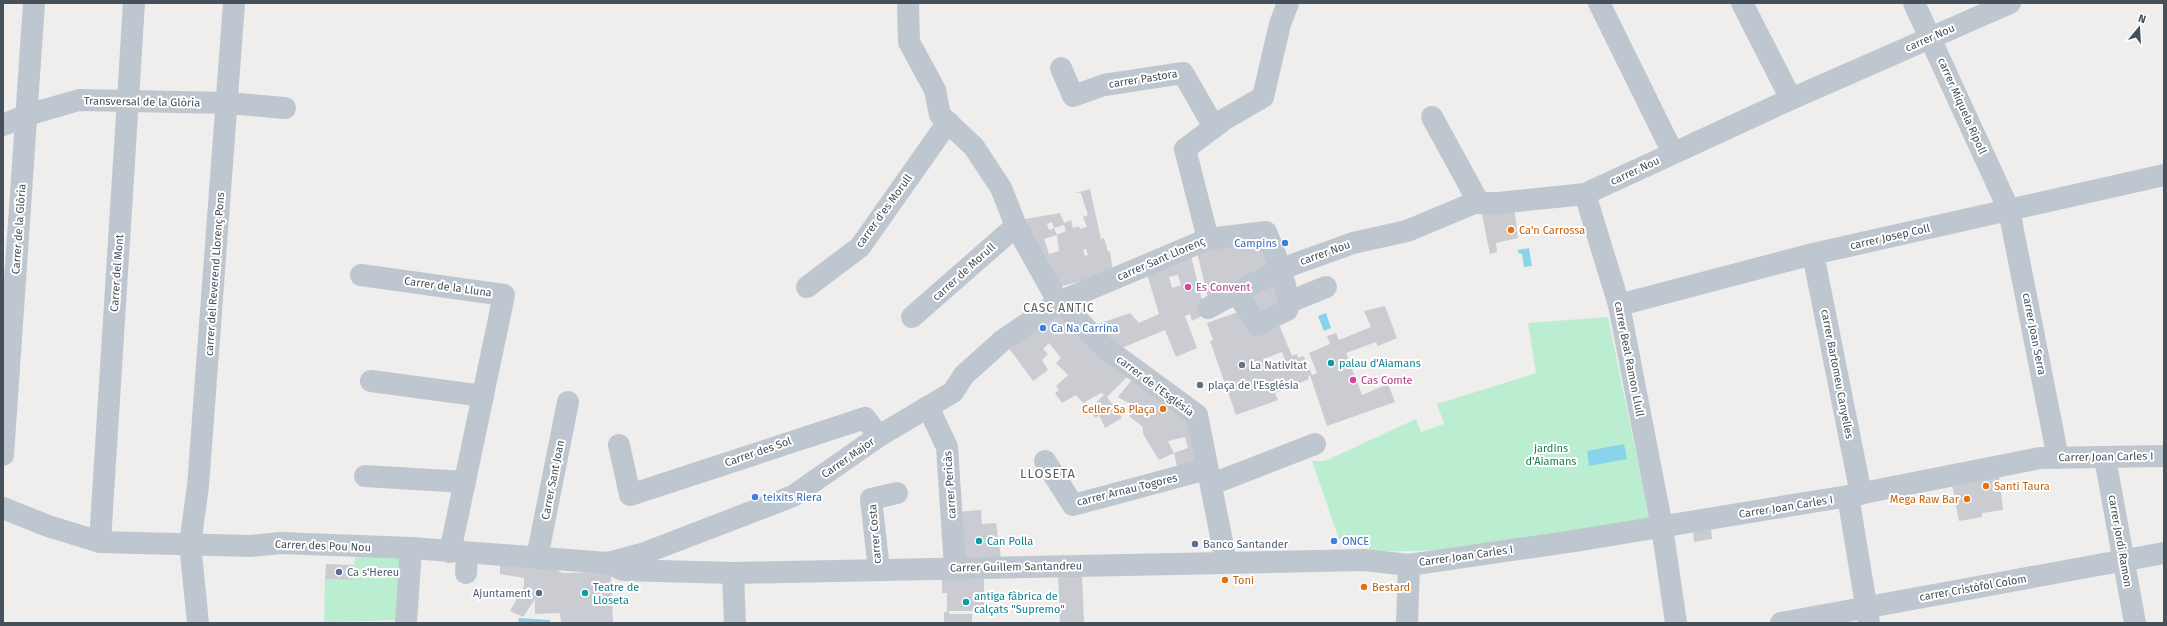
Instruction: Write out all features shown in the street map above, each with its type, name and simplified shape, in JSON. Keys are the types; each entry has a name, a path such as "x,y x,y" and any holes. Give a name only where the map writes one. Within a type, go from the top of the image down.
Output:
{"street":[{"name":"Carrer de la Glòria","path":"3,455 28,115 34,3"},
{"name":"Carrer del Mont","path":"100,542 134,3"},
{"name":"carrer del Reverend Llorenç Pons","path":"198,623 190,544 198,486 228,103 234,3"},
{"path":"908,3 909,42 935,90 940,115 974,147 998,182 1016,226 1059,302"},
{"path":"1208,239 1185,149 1214,127 1263,97 1280,24 1288,3"},
{"path":"1599,3 1674,153"},
{"path":"1742,3 1791,98"},
{"name":"carrer Miquela Ripoll","path":"1914,3 1931,37 2009,210"},
{"name":"carrer Nou","path":"1208,308 1281,270 1353,243 1407,231 1474,203 1498,203 1585,194 1791,98 2010,3"},
{"name":"carrer Pastora","path":"1061,68 1073,96 1104,85 1183,73 1214,127"},
{"name":"Transversal de la Glòria","path":"3,125 28,115 78,100 228,103 284,108"},
{"path":"1432,117 1479,203"},
{"name":"carrer d'es Morull","path":"806,287 860,247 948,122"},
{"name":"carrer Josep Coll","path":"1619,305 1813,254 2164,175"},
{"name":"carrer Beat Ramon Llull","path":"1585,194 1619,305 1662,527 1676,623"},
{"name":"carrer Joan Serra","path":"2009,210 2058,458"},
{"name":"carrer de Morull","path":"912,317 1016,226"},
{"name":"carrer Sant Llorenç","path":"1059,302 1208,239 1266,232 1281,270"},
{"name":"carrer Bartomeu Canyelles","path":"1813,254 1854,495 1868,615"},
{"path":"1237,293 1257,325 1286,310 1289,302 1281,270"},
{"name":"Carrer de la Lluna","path":"361,275 504,295 464,482 461,559"},
{"path":"1289,302 1326,287"},
{"name":"Carrer Major","path":"616,567 642,554 793,496 879,436 952,392 964,376 1003,340 1059,302"},
{"name":"carrer de l'Església","path":"1059,302 1104,347 1197,415 1226,562"},
{"path":"371,381 483,396"},
{"name":"Carrer Sant Joan","path":"537,558 568,402"},
{"name":"carrer Pericàs","path":"928,407 947,447 955,568"},
{"name":"Carrer des Sol","path":"619,445 630,495 865,418 879,436"},
{"path":"1209,476 1315,444"},
{"name":"Carrer Joan Carles I","path":"1409,565 1662,527 1854,495 2040,458 2164,456"},
{"name":"carrer Jordi Ramon","path":"2105,458 2135,623"},
{"name":"carrer Arnau Togores","path":"1045,461 1073,505 1209,476"},
{"path":"365,476 464,482"},
{"name":"carrer Costa","path":"879,570 871,499 897,493"},
{"name":"Carrer des Pou Nou","path":"3,508 48,526 100,542 250,546 281,543 411,548 461,559 503,555 616,567"},
{"path":"406,623 411,548"},
{"name":"carrer Cristòfol Colom","path":"1781,623 1868,615 2123,560 2164,553"},
{"name":"Carrer Guillem Santandreu","path":"616,567 733,573 1364,560 1409,565"},
{"path":"1407,623 1409,565"},
{"path":"733,573 735,623"}],"green space":[{"name":"jardins d'Aiamans","path":"1608,317 1650,520 1485,549 1370,552 1367,541 1339,539 1312,461 1325,461 1416,419 1421,432 1444,424 1437,404 1536,373 1528,323"},
{"path":"356,547 411,548 406,620 324,622 325,579 353,580"}],"water":[{"path":"1529,248 1532,266 1524,267 1522,254 1518,253 1518,250"},
{"path":"1326,313 1331,328 1324,331 1318,316"},
{"path":"1624,444 1627,459 1589,466 1587,451"},
{"path":"519,618 550,620 550,623 518,623"}],"building":[{"path":"1090,189 1101,239 1104,238 1108,252 1110,251 1113,272 1052,289 1020,220 1060,213 1064,223 1071,220 1073,228 1079,226 1080,229 1087,227 1083,217 1088,215 1081,193 1076,193","holes":["1052,222 1054,228 1049,230 1047,224","1064,225 1066,231 1057,235 1054,228","1057,235 1059,251 1049,254 1044,239","1086,249 1088,255 1085,256 1083,250"]},
{"path":"1514,207 1518,238 1496,243 1497,252 1490,254 1481,210"},
{"path":"1255,240 1264,246 1274,270 1209,303 1197,252"},
{"path":"1191,256 1203,305 1200,317 1192,321 1190,314 1185,316 1197,348 1176,357 1165,330 1117,350 1092,326 1130,313 1139,323 1159,314 1146,271","holes":["1178,275 1181,285 1172,288 1169,277"]},
{"path":"1277,277 1284,301 1255,318 1241,293"},
{"path":"1385,306 1397,338 1378,346 1376,342 1346,353 1362,395 1388,384 1395,402 1327,426 1310,375 1308,377 1309,379 1275,393 1278,400 1236,415 1210,341 1213,340 1207,323 1243,310 1279,325 1292,356 1297,354 1298,358 1304,356 1312,375 1317,373 1309,353 1330,344 1327,336 1336,333 1339,340 1371,327 1364,311","holes":["1282,352 1286,363 1267,371 1263,359"]},
{"path":"1059,310 1131,373 1107,397 1122,418 1105,428 1099,415 1096,418 1088,410 1104,395 1101,393 1083,403 1076,395 1062,403 1055,393 1059,390 1056,386 1068,375 1056,363 1061,358 1049,343 1043,349 1048,354 1042,360 1048,370 1033,381 1008,347"},
{"path":"1134,377 1193,418 1201,465 1178,471 1174,453 1159,460 1143,434 1143,427 1129,416 1135,407 1118,397","holes":["1185,437 1188,448 1174,453 1168,441"]},
{"path":"1999,476 2003,510 1982,513 1982,517 1959,521 1952,484"},
{"name":"Can Polla","path":"981,510 982,524 996,523 1001,558 960,559 956,512"},
{"path":"1711,528 1712,539 1694,542 1693,531"},
{"path":"500,558 546,564 562,573 611,572 613,623 561,623 560,613 535,614 535,599 523,617 510,611 524,586 524,578 500,574"},
{"name":"Ca s'Hereu","path":"326,564 354,565 353,580 325,579"},
{"path":"1058,574 1082,574 1084,623 1060,623"},
{"name":"antiga fàbrica de calçats \"Supremo\"","path":"942,577 984,577 984,611 949,611 949,614 972,614 972,623 944,623 944,612 947,612 947,593 942,593"}],"place":[{"name":"Ca'n Carrossa","path":"1511,230"},
{"name":"Campins","path":"1285,243"},
{"name":"Es Convent","path":"1188,287"},
{"name":"Ca Na Carrina","path":"1043,328"},
{"name":"palau d'Aiamans","path":"1331,363"},
{"name":"La Nativitat","path":"1242,365"},
{"name":"Cas Comte","path":"1353,380"},
{"name":"plaça de l'Església","path":"1200,385"},
{"name":"Celler Sa Plaça","path":"1163,409"},
{"name":"Santi Taura","path":"1986,486"},
{"name":"teixits Riera","path":"755,497"},
{"name":"Mega Raw Bar","path":"1967,499"},
{"name":"Can Polla","path":"979,541"},
{"name":"ONCE","path":"1334,541"},
{"name":"Banco Santander","path":"1195,544"},
{"name":"Ca s'Hereu","path":"339,572"},
{"name":"Toni","path":"1225,580"},
{"name":"Bestard","path":"1364,587"},
{"name":"Ajuntament","path":"539,593"},
{"name":"Teatre de Lloseta","path":"585,593"},
{"name":"antiga fàbrica de calçats \"Supremo\"","path":"966,602"}],"district":[{"name":"CASC ANTIC","path":"1059,308"},
{"name":"LLOSETA","path":"1048,473"}]}
